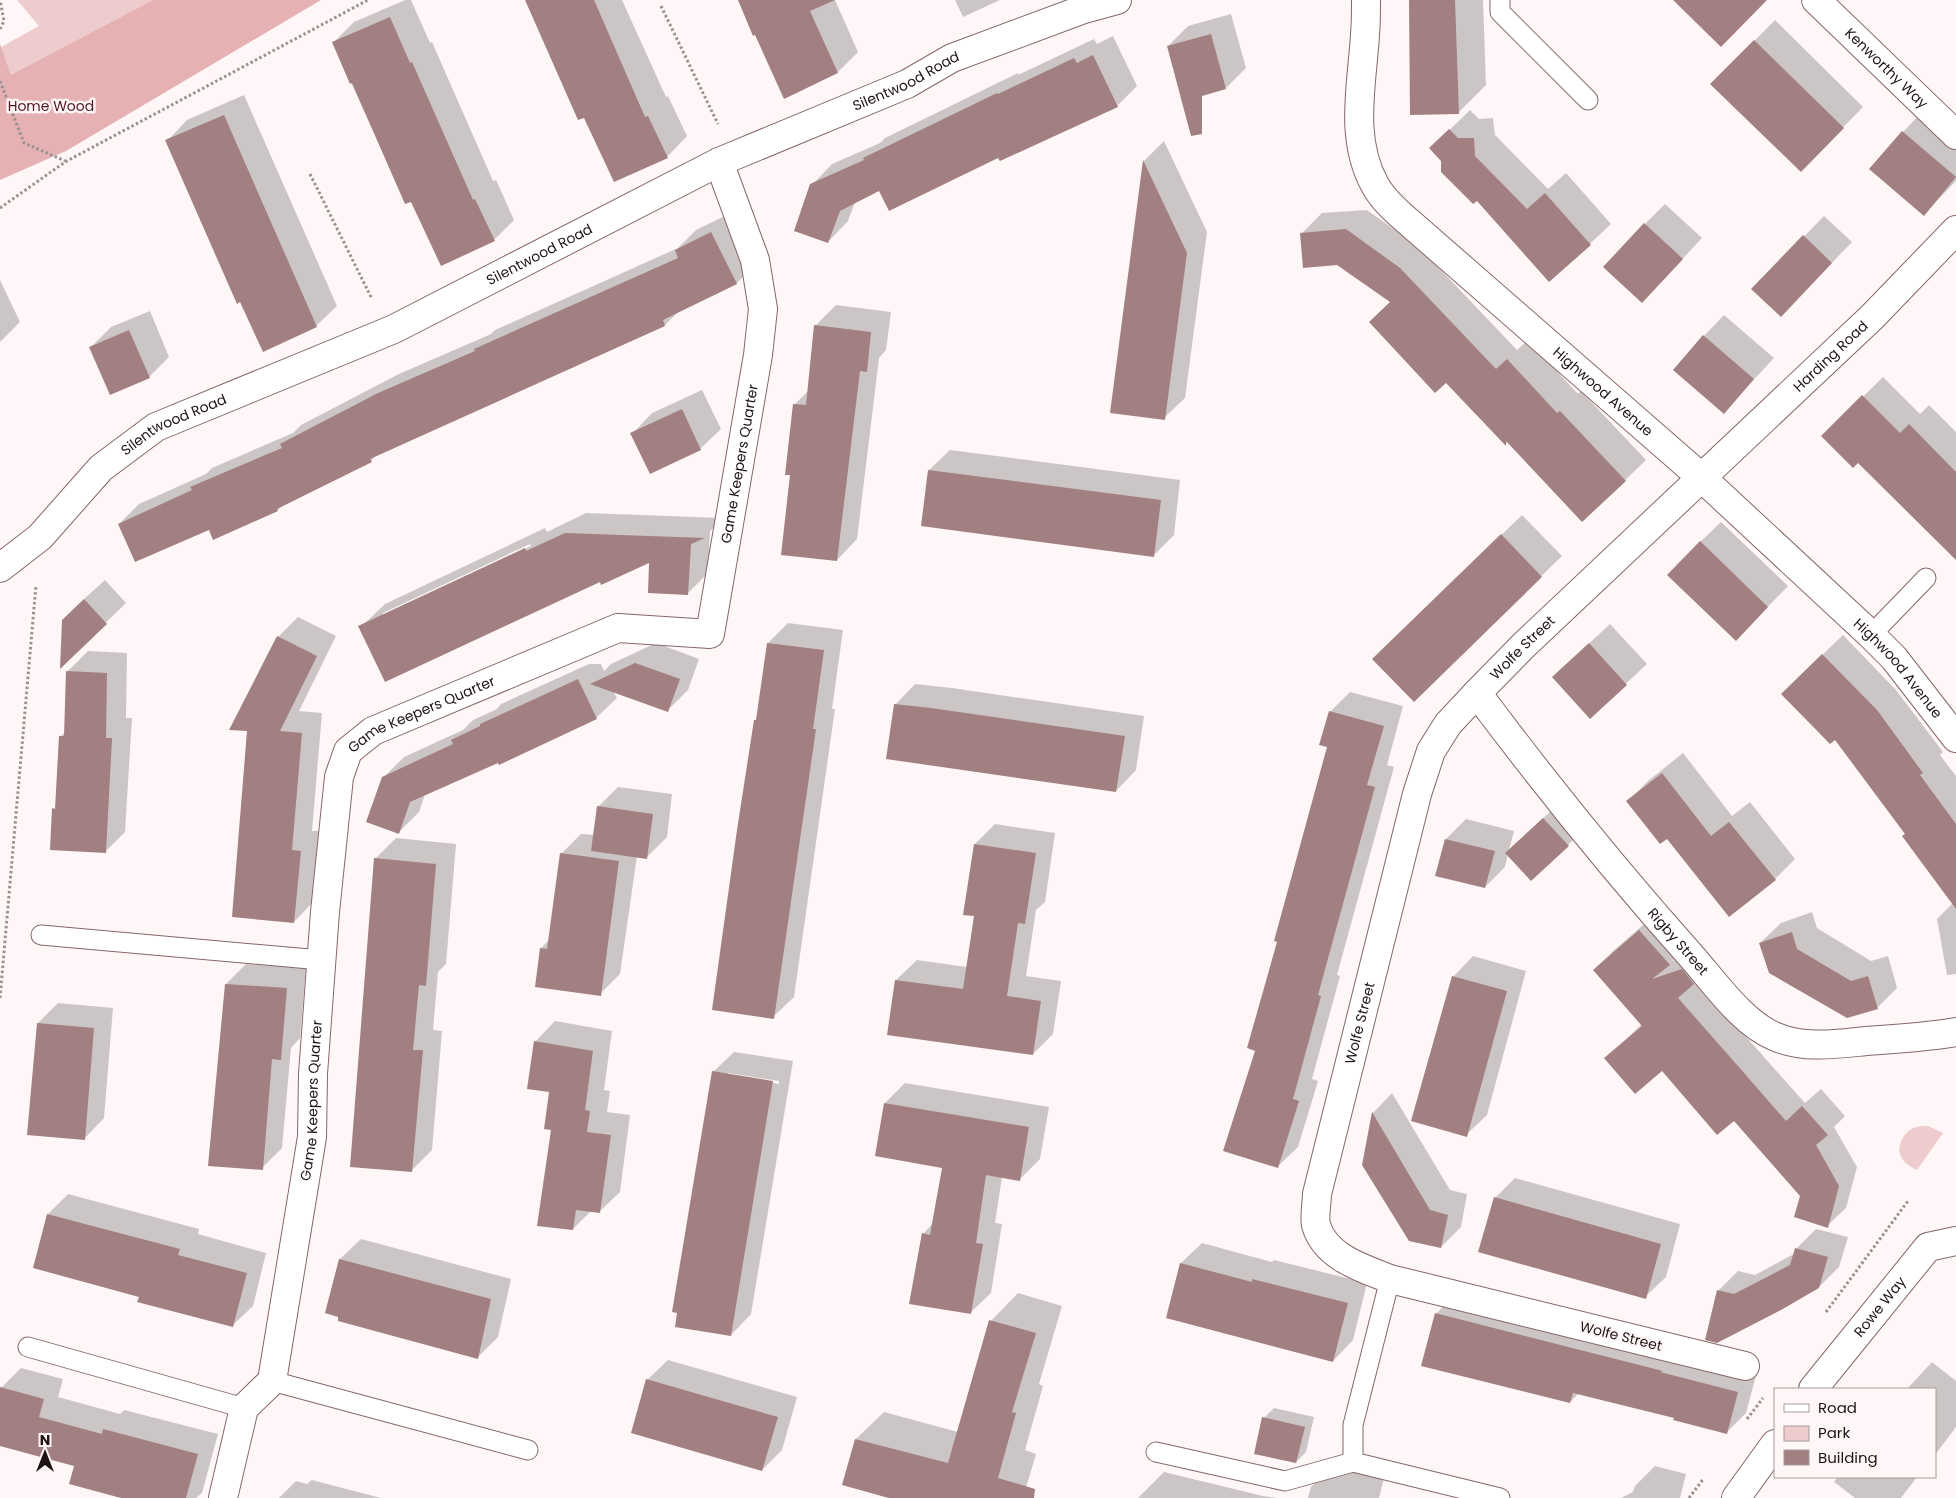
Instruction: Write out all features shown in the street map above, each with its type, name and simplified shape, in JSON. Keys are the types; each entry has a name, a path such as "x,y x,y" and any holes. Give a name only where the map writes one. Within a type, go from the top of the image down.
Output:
{"street":[{"name":"Silentwood Road","path":"0,568 40,537 101,468 156,427 389,331 726,159 907,84 952,58 1084,9 1117,0"},
{"name":"Highwood Avenue","path":"1366,0 1365,35 1359,95 1360,136 1366,166 1376,186 1392,206 1411,224 1701,478 1871,635 1894,658 1956,738"},
{"name":"Kenworthy Way","path":"1816,0 1956,134"},
{"name":"Game Keepers Quarter","path":"272,1381 312,1137 313,1074 339,777 348,751 373,731 618,628 710,634 758,356 763,309 755,260 726,159"},
{"name":"Harding Road","path":"1701,478 1872,317 1956,230"},
{"name":"Wolfe Street","path":"1701,478 1523,646 1448,724 1431,750 1420,785 1317,1194 1316,1224 1326,1245 1354,1265 1390,1279 1745,1366"},
{"name":"Rigby Street","path":"1477,693 1534,770 1572,817 1666,929 1752,1023 1776,1037 1812,1046 1930,1037 1956,1032"},
{"name":"Rowe Way","path":"1814,1388 1928,1247 1956,1241"},
{"path":"223,1498 244,1408 272,1381"},
{"path":"1736,1498 1774,1445"}],"lane":[{"path":"1500,0 1500,12 1588,100"},
{"path":"1871,635 1926,578"},
{"path":"41,935 322,960"},
{"path":"1353,1462 1354,1425 1390,1279"},
{"path":"28,1347 244,1408"},
{"path":"272,1381 528,1450"},
{"path":"1156,1452 1285,1481 1353,1462 1500,1498"}],"path":[{"path":"0,0 4,21 0,29"},
{"path":"0,208 66,162 368,0"},
{"path":"661,6 726,159"},
{"path":"0,81 24,143 66,162"},
{"path":"310,174 389,331"},
{"path":"0,998 40,537"}],"green space":[{"path":"17,0 153,0 11,76 1,47 39,26"},
{"name":"Home Wood","path":"153,0 321,0 66,151 0,180 0,44 11,75"},
{"path":"1928,1126 1943,1133 1917,1170 1908,1165 1901,1157 1899,1152 1901,1141 1911,1129"}],"building":[{"path":"525,0 594,0 645,117 648,116 668,158 614,182 584,118 578,120"},
{"path":"738,0 835,0 810,11 838,73 784,99 755,35 753,36"},
{"path":"1409,0 1455,0 1459,114 1410,115"},
{"path":"1673,0 1767,0 1721,47"},
{"path":"390,17 473,200 475,199 495,241 441,266 411,202 405,204 332,42"},
{"path":"1211,34 1226,89 1202,96 1202,134 1191,136 1167,46"},
{"path":"1754,40 1844,128 1801,172 1710,84"},
{"path":"1093,55 1118,107 1000,161 998,158 889,211 879,191 840,211 828,243 794,231 810,184 864,160 863,158 997,93 1074,58 1077,63"},
{"path":"224,115 317,327 263,352 240,302 237,304 165,140"},
{"path":"1449,129 1458,138 1474,138 1475,156 1527,209 1545,193 1591,245 1549,282 1477,201 1473,204 1441,172 1441,161 1429,148"},
{"path":"1902,131 1956,177 1924,216 1869,169"},
{"path":"1143,160 1187,253 1165,420 1110,413"},
{"path":"1644,223 1683,259 1642,303 1603,267"},
{"path":"1346,229 1400,268 1496,369 1507,359 1557,413 1560,411 1626,481 1582,522 1506,441 1506,446 1446,383 1435,393 1369,322 1390,302 1337,265 1303,268 1300,233"},
{"path":"711,232 737,284 663,320 665,326 370,459 372,462 277,509 278,511 213,540 209,530 135,562 118,524 192,490 190,487 282,448 280,444 378,393 475,351 474,349 678,258 675,250"},
{"path":"1803,235 1832,263 1781,317 1751,289"},
{"path":"814,325 871,332 867,372 860,371 837,561 781,555 790,475 785,475 793,404 806,405"},
{"path":"129,330 150,378 110,395 89,347"},
{"path":"1703,335 1754,379 1724,414 1673,370"},
{"path":"1862,395 1900,433 1909,424 1956,472 1956,560 1858,463 1853,468 1821,436"},
{"path":"682,409 701,450 650,474 630,433"},
{"path":"928,470 1161,500 1154,557 921,526"},
{"path":"565,533 705,538 691,544 688,595 648,593 649,563 601,585 600,582 385,682 358,626 525,548 526,551"},
{"path":"1501,534 1542,577 1414,702 1372,659"},
{"path":"1700,541 1768,607 1736,641 1667,575"},
{"path":"84,599 107,624 60,669 62,620"},
{"path":"277,636 317,656 280,731 302,733 292,850 301,851 294,923 232,917 247,731 229,730"},
{"path":"767,643 824,650 813,729 816,729 774,1019 712,1010 737,830"},
{"path":"1589,643 1627,685 1590,719 1552,677"},
{"path":"1822,654 1877,710 1923,773 1920,775 1956,824 1956,909 1902,836 1905,834 1835,740 1830,744 1781,694"},
{"path":"635,663 680,679 668,712 590,684"},
{"path":"66,671 107,673 106,738 112,738 106,853 50,850 52,808 55,809 59,736 64,736"},
{"path":"578,679 597,719 499,765 498,763 410,802 399,834 366,822 382,777 453,744 451,740 480,726 480,724"},
{"path":"894,704 1125,736 1116,792 886,759"},
{"path":"1329,711 1384,726 1367,785 1375,787 1318,995 1321,996 1293,1099 1299,1101 1278,1168 1223,1151 1255,1051 1247,1048 1277,942 1274,941 1327,747 1319,745"},
{"path":"1662,773 1711,836 1729,822 1776,880 1729,917 1667,839 1660,844 1626,801"},
{"path":"597,806 653,814 647,859 591,851"},
{"path":"1543,818 1569,846 1531,881 1505,853"},
{"path":"1445,839 1495,851 1485,888 1435,876"},
{"path":"974,844 1036,853 1025,924 1018,923 1007,996 1041,1001 1033,1055 887,1035 895,980 963,989 974,916 963,915"},
{"path":"560,853 619,861 601,996 535,987 540,948 547,949"},
{"path":"374,858 436,864 426,986 419,985 413,1050 423,1050 412,1172 350,1167"},
{"path":"1639,930 1670,965 1652,979 1682,969 1694,984 1678,998 1786,1121 1802,1106 1828,1135 1816,1145 1839,1186 1828,1228 1794,1217 1800,1196 1734,1121 1717,1135 1662,1071 1635,1094 1604,1058 1642,1026 1593,970"},
{"path":"1792,932 1797,949 1851,981 1868,976 1878,1009 1847,1018 1769,973 1759,943"},
{"path":"1452,976 1507,991 1467,1137 1411,1121"},
{"path":"225,984 287,988 281,1060 272,1059 263,1170 208,1166"},
{"path":"37,1023 94,1028 85,1140 27,1135"},
{"path":"534,1041 593,1051 585,1110 590,1111 587,1132 611,1135 600,1213 576,1210 573,1230 537,1226 551,1130 544,1129 549,1092 527,1089"},
{"path":"712,1071 773,1081 731,1336 675,1327 677,1313 672,1312"},
{"path":"884,1103 1029,1127 1020,1181 986,1175 976,1243 983,1244 971,1314 909,1304 922,1233 930,1235 942,1168 875,1156"},
{"path":"1372,1112 1430,1210 1448,1215 1441,1248 1409,1241 1362,1165"},
{"path":"1494,1197 1661,1244 1646,1299 1478,1252"},
{"path":"47,1214 180,1249 178,1255 247,1273 233,1327 137,1302 139,1297 33,1268"},
{"path":"1795,1248 1828,1257 1819,1288 1717,1343 1705,1340 1717,1290 1734,1294 1790,1265"},
{"path":"339,1259 491,1299 478,1359 338,1321 338,1317 325,1313"},
{"path":"1180,1263 1252,1282 1252,1279 1348,1303 1333,1362 1166,1318"},
{"path":"1435,1313 1738,1392 1727,1434 1673,1420 1674,1418 1573,1393 1570,1403 1421,1366"},
{"path":"989,1320 1036,1333 1012,1412 1016,1413 998,1478 1035,1489 1034,1498 889,1498 842,1485 855,1439 948,1463"},
{"path":"646,1379 778,1417 762,1471 631,1433"},
{"path":"0,1387 44,1399 39,1417 102,1434 103,1429 198,1454 186,1498 121,1498 69,1484 74,1466 0,1446"},
{"path":"1262,1417 1305,1427 1296,1463 1254,1454"}]}
